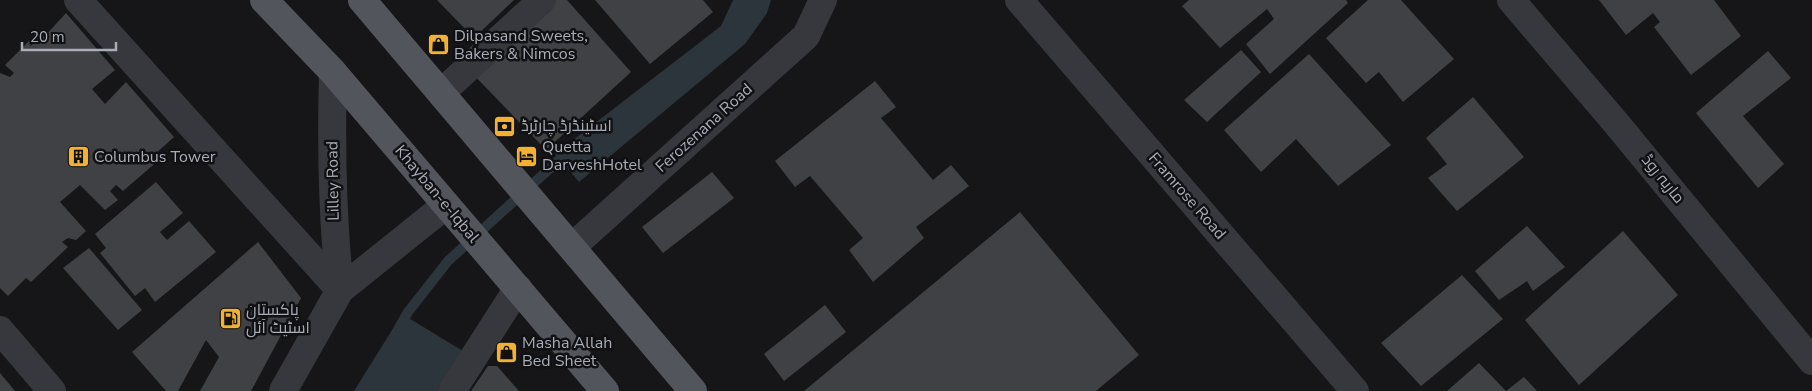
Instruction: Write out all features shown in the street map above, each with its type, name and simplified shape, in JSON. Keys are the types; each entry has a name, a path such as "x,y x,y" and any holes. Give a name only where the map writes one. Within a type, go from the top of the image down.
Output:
{"main road":[{"name":"Khayban-e-Iqbal","path":"264,0 333,72 605,391"},
{"path":"362,0 693,391"}],"street":[{"path":"78,0 340,290"},
{"path":"441,93 542,0"},
{"name":"Ferozenana Road","path":"572,247 806,36 823,0"},
{"name":"Framrose Road","path":"1019,0 1355,391"},
{"name":"ماریہ روڈ","path":"1511,0 1621,128 1812,361"},
{"name":"Lilley Road","path":"333,72 334,230 340,290"},
{"path":"284,391 340,290 446,205"},
{"path":"452,391 518,288"},
{"path":"0,330 52,391"}],"shaded area":[{"path":"733,0 771,0 767,13 745,44 579,182 555,154 721,26"},
{"path":"402,314 463,351 438,391 354,391"}],"building":[{"path":"437,0 514,0 474,38"},
{"path":"553,0 567,0 631,72 546,150 469,70"},
{"path":"595,0 703,0 713,12 650,64"},
{"path":"1189,0 1346,0 1348,3 1270,74 1246,44 1274,19 1267,9 1220,48 1182,6"},
{"path":"1368,0 1401,0 1454,59 1403,102 1379,72 1366,83 1326,38"},
{"path":"1599,0 1714,0 1741,36 1691,75 1654,27 1660,22 1653,13 1626,35"},
{"name":"Columbus Tower","path":"66,13 115,70 92,89 105,104 126,82 174,137 154,155 159,160 123,191 116,185 110,191 118,200 105,210 80,185 60,202 86,231 76,240 68,238 62,242 68,247 31,282 26,278 8,296 0,288 0,73 10,77 14,73 5,65 39,31 44,37"},
{"path":"1241,50 1261,72 1207,122 1184,100"},
{"path":"1768,51 1791,78 1743,116 1784,164 1758,188 1696,113"},
{"path":"1309,54 1391,145 1338,186 1296,139 1261,172 1224,130"},
{"path":"875,81 896,107 881,118 933,180 951,165 969,186 916,227 924,238 873,282 849,250 863,238 810,176 795,187 775,161"},
{"path":"1473,97 1524,157 1457,211 1428,178 1447,164 1426,138"},
{"path":"712,172 734,198 663,253 642,227"},
{"path":"156,182 183,213 160,232 167,240 189,221 216,252 155,302 145,288 135,296 100,253 106,248 95,234"},
{"path":"1020,212 1139,355 1096,391 804,391"},
{"path":"1527,226 1565,267 1533,291 1527,281 1499,300 1475,271"},
{"path":"1623,231 1678,295 1579,385 1525,320"},
{"name":"پاکستان اسٹیٹ آئل","path":"258,242 301,298 251,391 200,391 219,357 206,340 178,391 166,391 132,352"},
{"path":"89,248 142,310 118,330 63,268"},
{"path":"1462,275 1503,319 1421,386 1381,343"},
{"path":"825,305 846,332 784,381 764,354"},
{"path":"1479,363 1506,391 1447,391"},
{"path":"488,366 497,366 519,391 471,391"},
{"path":"0,373 15,391 0,391"},
{"path":"1524,377 1537,391 1506,391"}],"waterway":[{"path":"399,328 408,312 448,261 570,150"}],"place":[{"name":"Dilpasand Sweets, Bakers & Nimcos","path":"438,45"},
{"name":"اسٹینڈرڈ چارٹرڈ","path":"505,126"},
{"name":"Quetta DarveshHotel","path":"526,156"},
{"name":"Columbus Tower","path":"78,157"},
{"name":"پاکستان اسٹیٹ آئل","path":"230,319"},
{"name":"Masha Allah Bed Sheet","path":"506,352"}]}
